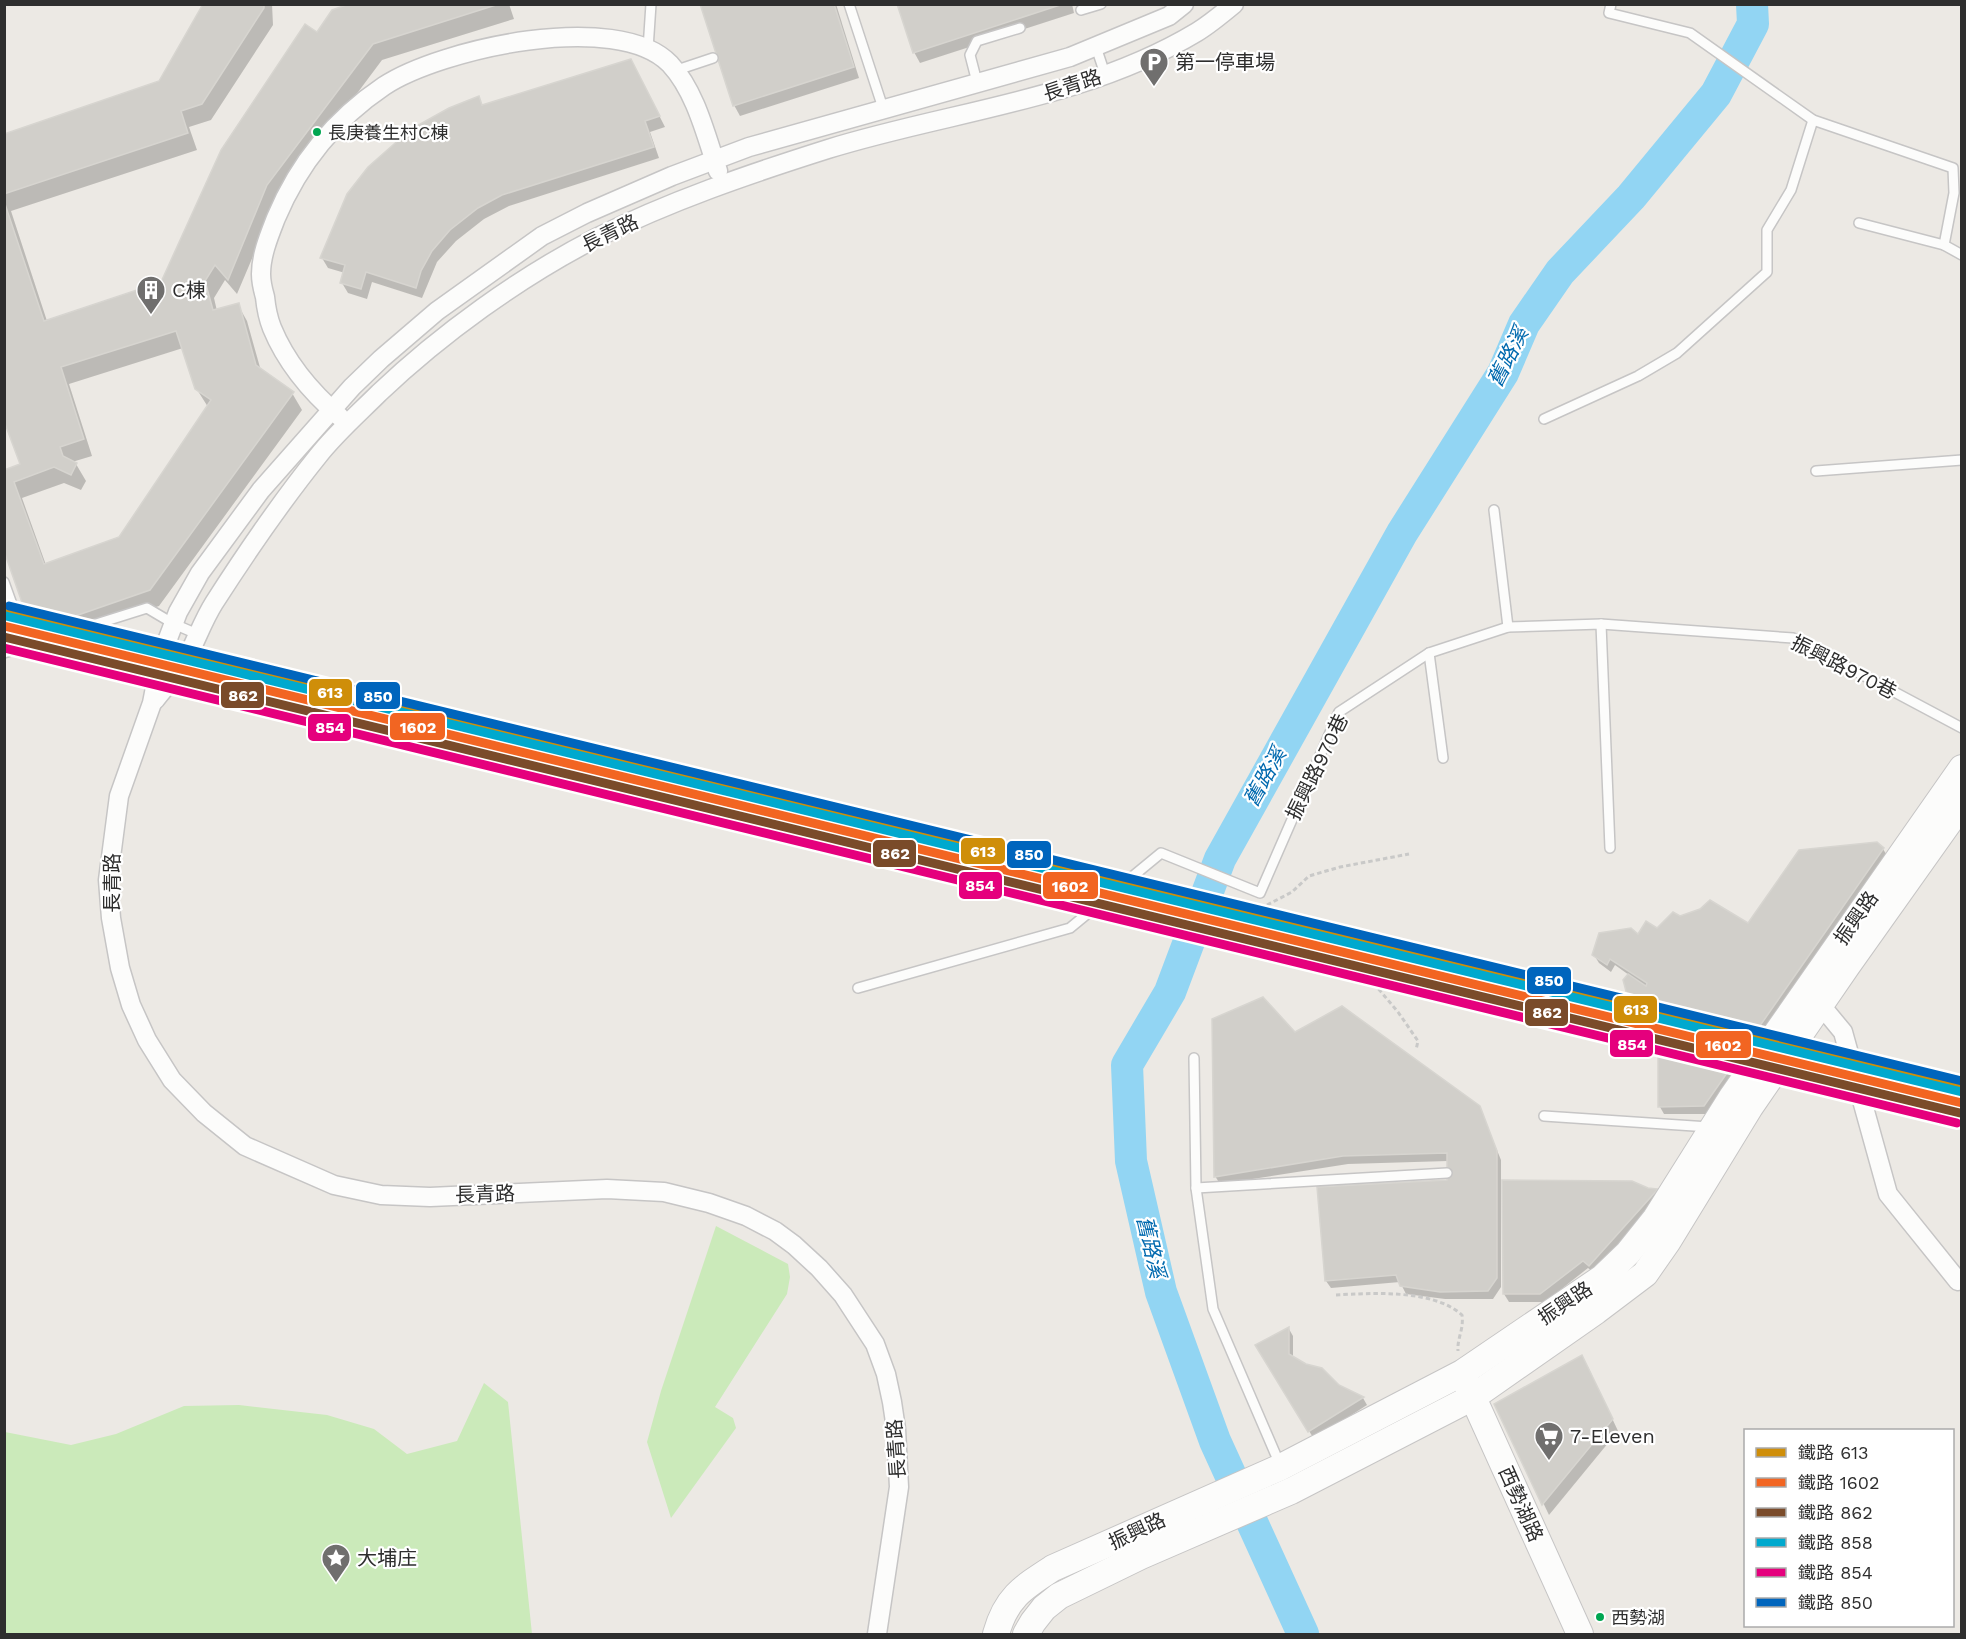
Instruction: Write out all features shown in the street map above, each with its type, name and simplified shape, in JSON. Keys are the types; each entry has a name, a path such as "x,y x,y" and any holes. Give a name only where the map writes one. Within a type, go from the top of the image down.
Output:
{"street":[{"name":"長青路","path":"877,1635 899,1487 896,1430 888,1383 875,1344 854,1312 819,1268 775,1231 746,1216 709,1203 664,1192 607,1189 430,1197 381,1195 334,1185 245,1146 204,1113 172,1080 147,1040 130,1005 120,968 111,918 108,880 118,796 152,703 161,657 174,624 200,573 261,490 332,410 381,359 437,311 542,236 631,193 749,147 1070,57 1169,16 1184,4"},
{"name":"長青路","path":"152,703 183,665 213,606 321,452 405,369 439,339 527,279 595,239 723,183 912,125 1055,92 1105,74 1156,53 1197,32 1234,4"},
{"path":"349,424 332,410 297,371 271,326 261,275 266,244 287,194 303,166 325,137 356,107 386,85 422,67 512,43 547,38 592,36 624,42 648,49 669,64 684,85 723,183"},
{"name":"振興路","path":"1026,1635 1044,1608 1059,1596 1141,1556 1208,1527 1462,1373 1602,1278 1628,1253 1722,1132 1814,996 1962,768"},
{"name":"振興路","path":"1814,996 1962,804"},
{"path":"1814,996 1843,1032 1888,1194 1958,1281"},
{"name":"振興路","path":"996,1635 1007,1605 1025,1587 1053,1568 1197,1503 1286,1479 1473,1397 1645,1274 1668,1241 1722,1132"},
{"name":"西勢湖路","path":"1462,1373 1580,1635"}],"lane":[{"path":"648,49 651,4"},
{"path":"849,4 883,108"},
{"path":"1081,10 1101,4"},
{"path":"1611,4 1609,13 1690,33 1813,120 1953,168 1954,193 1944,245"},
{"path":"977,82 970,55 977,41 1020,28"},
{"path":"1096,47 1105,74"},
{"path":"674,71 713,58"},
{"path":"1544,419 1638,376 1677,353 1767,272 1767,230 1791,190 1813,120"},
{"path":"1859,223 1944,245 1962,255"},
{"path":"1816,471 1962,460"},
{"path":"1494,510 1508,627"},
{"path":"4,582 27,646"},
{"path":"4,653 147,608 197,634"},
{"path":"1601,624 1610,848"},
{"name":"振興路970巷","path":"1260,893 1339,712 1430,653 1508,627 1601,624 1793,638 1962,728"},
{"path":"1430,653 1443,759"},
{"path":"858,988 1070,928 1161,854 1260,893"},
{"path":"1194,1058 1196,1188 1213,1309 1286,1479"},
{"path":"1544,1116 1722,1132"},
{"path":"1196,1188 1447,1173"}],"path":[{"path":"1266,906 1292,892 1309,876 1340,867 1409,854"},
{"path":"1260,893 1271,916 1279,951 1310,969 1371,980 1398,1012 1418,1041 1416,1050"},
{"path":"1336,1295 1388,1292 1439,1302 1454,1308 1462,1315 1464,1325 1457,1347 1462,1373"}],"green space":[{"path":"716,1226 788,1264 790,1277 787,1294 715,1407 733,1418 736,1428 671,1518 647,1442 661,1391"},
{"path":"484,1383 508,1402 532,1634 5,1634 5,1432 71,1445 116,1434 184,1406 239,1405 327,1415 374,1429 407,1454 457,1441"}],"building":[{"path":"203,4 264,4 264,8 202,104 181,111 188,133 4,194 4,134 159,81"},
{"name":"C棟","path":"349,4 499,4 373,44 267,185 228,280 215,265 205,281 213,310 239,303 256,365 294,392 150,590 32,631 4,551 4,470 20,464 4,421 4,201 44,321 161,282 221,150 305,24 317,32 332,10","holes":["176,331 195,389 211,400 119,537 44,564 14,482 54,467 71,475 77,463 63,456 60,447 84,439 61,367"]},
{"path":"700,4 834,4 854,67 733,106"},
{"path":"897,4 1063,4 913,53"},
{"path":"631,59 660,116 645,121 654,147 502,195 478,208 450,230 432,251 421,271 416,288 366,272 361,289 340,283 345,265 320,258 347,194 368,167 411,129 449,108 479,96 482,105"},
{"path":"1877,842 1884,848 1704,1106 1658,1107 1658,1019 1627,995 1623,980 1628,974 1646,986 1647,983 1610,959 1607,965 1592,955 1599,933 1631,928 1638,934 1646,921 1657,928 1673,912 1680,916 1700,909 1710,900 1748,923 1799,850"},
{"path":"1263,997 1295,1032 1342,1006 1480,1106 1497,1151 1497,1278 1488,1291 1440,1292 1400,1286 1396,1275 1325,1281 1317,1187 1447,1180 1447,1153 1343,1156 1214,1177 1212,1019"},
{"path":"1502,1180 1632,1181 1648,1188 1658,1189 1589,1266 1583,1261 1540,1294 1503,1294"},
{"path":"1289,1327 1289,1354 1306,1364 1322,1368 1339,1385 1364,1397 1308,1432 1255,1345"},
{"name":"7-Eleven","path":"1582,1355 1613,1419 1542,1505 1494,1404"}],"waterway":[{"name":"舊路溪","path":"1303,1634 1215,1441 1161,1292 1131,1161 1127,1065 1170,992 1220,859 1402,533 1503,373 1524,324 1560,272 1631,197 1716,94 1753,24 1752,4"}],"rail line":[{"name":"850","path":"9,606 1962,1081"},
{"name":"613","path":"4,613 1962,1089"},
{"name":"858","path":"6,616 1962,1092"},
{"name":"1602","path":"4,626 1962,1103"},
{"name":"862","path":"4,637 1960,1113"},
{"name":"854","path":"4,648 1957,1123"}],"place":[{"name":"第一停車場","path":"1154,88"},
{"name":"長庚養生村C棟","path":"317,132"},
{"name":"C棟","path":"151,316"},
{"name":"7-Eleven","path":"1549,1462"},
{"name":"大埔庄","path":"336,1584"},
{"name":"西勢湖","path":"1600,1617"}]}
